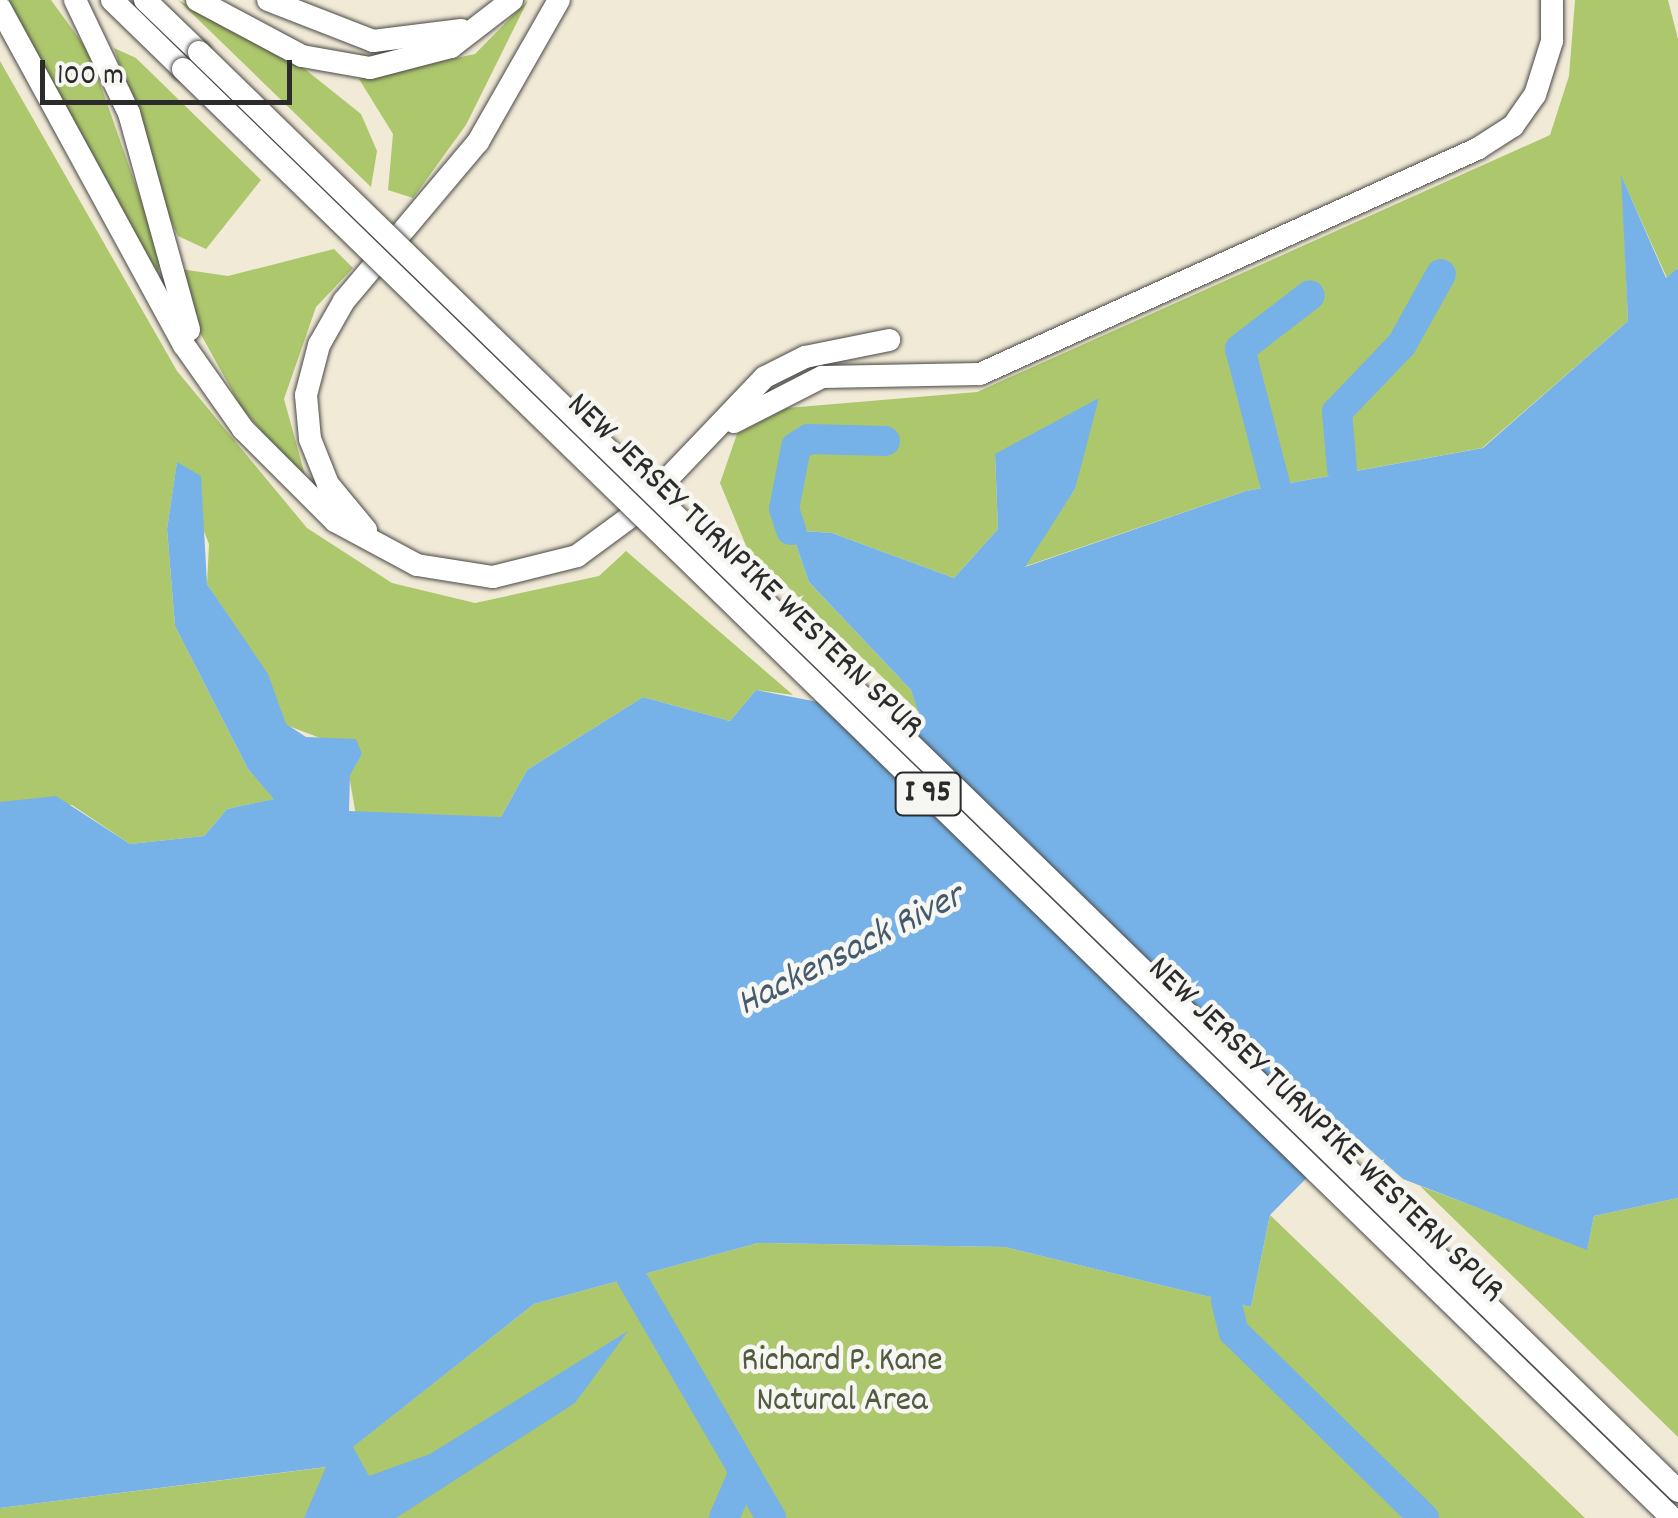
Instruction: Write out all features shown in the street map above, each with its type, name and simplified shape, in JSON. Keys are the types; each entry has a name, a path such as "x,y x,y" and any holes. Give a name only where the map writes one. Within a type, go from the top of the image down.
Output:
{"highway":[{"path":"75,0 123,95 183,316 221,396"},
{"name":"NEW JERSEY TURNPIKE WESTERN SPUR","path":"112,0 191,61 1678,1491"},
{"name":"NEW JERSEY TURNPIKE WESTERN SPUR","path":"145,0 191,61 1672,1518"},
{"path":"196,0 288,50 342,67 412,63 492,18 512,0"},
{"path":"387,549 320,468 306,410 314,360 344,301 478,142 559,0"},
{"path":"682,466 789,386 834,376 927,382 980,374 1491,142 1541,83 1552,0"},
{"path":"273,2 373,42 428,39 492,18"},
{"path":"0,8 221,396 304,494 387,549 463,576 543,570 606,538 774,370 890,340"}],"green space":[{"path":"1,0 51,0 89,52 162,260 156,276"},
{"path":"178,0 301,66 361,114 377,151 371,187"},
{"path":"528,0 466,125 413,198 388,190 393,134 359,79 475,54"},
{"path":"1575,0 1668,0 1678,39 1678,268 1667,278 1622,178 1628,321 1482,448 1246,491 1023,567 1075,489 995,454 998,529 954,578 832,533 791,530 809,582 911,690 920,713 747,548 720,483 737,434 787,408 977,392 1550,135 1569,76"},
{"path":"114,48 136,58 261,180 206,249 178,236 166,211"},
{"path":"0,61 177,371 307,528 392,583 475,603 599,576 626,551 793,695 756,690 730,721 643,697 527,770 501,817 356,816 349,775 362,754 286,725 267,674 207,584 209,544 177,463 167,529 175,626 248,769 275,799 227,809 204,836 130,844 72,805 0,802"},
{"path":"334,249 353,268 316,307 284,399 308,486 241,407 199,331 180,269 228,276"},
{"path":"1420,1186 1587,1249 1594,1216 1678,1198 1678,1437"},
{"name":"Richard P. Kane Natural Area","path":"1270,1215 1585,1518 0,1518 0,1508 327,1467 534,1304 758,1243 1005,1247 1251,1307"}],"water":[{"name":"Hackensack River","path":"1621,175 1666,278 1678,268 1678,1198 1594,1216 1587,1250 1403,1179 1351,1133 1270,1215 1251,1307 1005,1247 758,1243 534,1304 353,1447 369,1476 430,1454 628,1331 575,1403 396,1518 304,1518 326,1467 0,1508 0,802 56,796 130,844 204,836 227,809 274,799 248,769 175,626 167,529 177,462 201,476 207,584 268,674 286,724 306,737 356,739 362,754 350,775 349,811 501,817 527,770 643,697 730,721 756,690 912,720 919,713 911,690 809,582 791,530 832,533 954,578 998,529 995,454 1099,398 1075,489 1025,567 1246,491 1483,448 1628,321"}],"waterway":[{"path":"1342,469 1337,412 1402,344 1441,274"},
{"path":"1275,484 1240,349 1310,295"},
{"path":"791,530 784,509 796,447 809,439 885,441"},
{"path":"631,1277 771,1518"},
{"path":"1226,1301 1234,1332 1424,1518"},
{"path":"724,1518 743,1474"}]}
